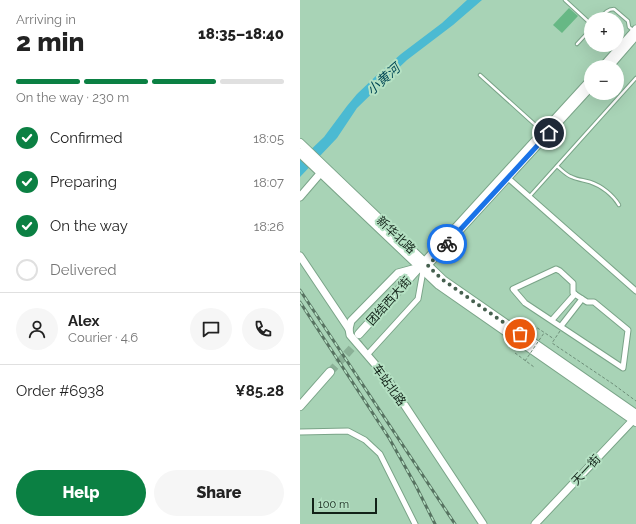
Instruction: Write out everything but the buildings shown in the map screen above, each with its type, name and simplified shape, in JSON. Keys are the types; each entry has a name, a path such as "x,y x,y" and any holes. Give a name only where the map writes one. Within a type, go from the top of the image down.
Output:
{"main road":[{"name":"新华北路","path":"302,150 424,266 438,285 635,418"},
{"name":"团结西大街","path":"360,335 424,266"},
{"path":"300,400 329,371 300,406"}],"street":[{"path":"609,60 635,32"},
{"path":"613,60 635,32"},
{"path":"367,355 418,299 424,266 584,87"},
{"path":"349,329 351,321 398,273 424,266 508,178 584,95"},
{"path":"300,197 323,170"},
{"path":"508,178 636,291"},
{"name":"车站北路","path":"300,256 349,329 350,335 386,377 483,524"},
{"path":"556,269 573,283 575,294 587,302 594,302 628,330 623,368 525,302 513,289 556,269"},
{"path":"552,320 575,294"},
{"path":"562,327 582,299"},
{"name":"天一街","path":"535,524 635,418"},
{"path":"300,432 348,431 365,440 380,454 416,524"}],"lane":[{"path":"565,0 584,18"},
{"path":"606,12 610,9 614,9 618,12"},
{"path":"624,18 628,21 628,26 635,32"},
{"path":"577,44 584,36"},
{"path":"480,75 543,132"},
{"path":"529,197 636,78"},
{"path":"557,166 568,176 591,182 601,188 612,196 618,205"}],"path":[{"path":"533,325 554,339"},
{"path":"562,327 552,343 636,401"},
{"path":"525,361 544,332"},
{"path":"515,353 534,367"}],"green space":[{"path":"569,8 578,16 562,33 553,25"}],"water":[{"name":"小黄河","path":"467,0 482,0 453,25 407,60 357,108 337,138 300,177 300,160 324,137 357,94 401,54 442,23"}],"tunnel":[{"path":"330,372 362,337"}],"railway":[{"path":"300,290 455,524"},
{"path":"300,302 389,438 435,524"}],"way so far":[{"path":"447,244 428,266 443,280 520,334"}],"route":[{"path":"447,244 549,133"}]}
